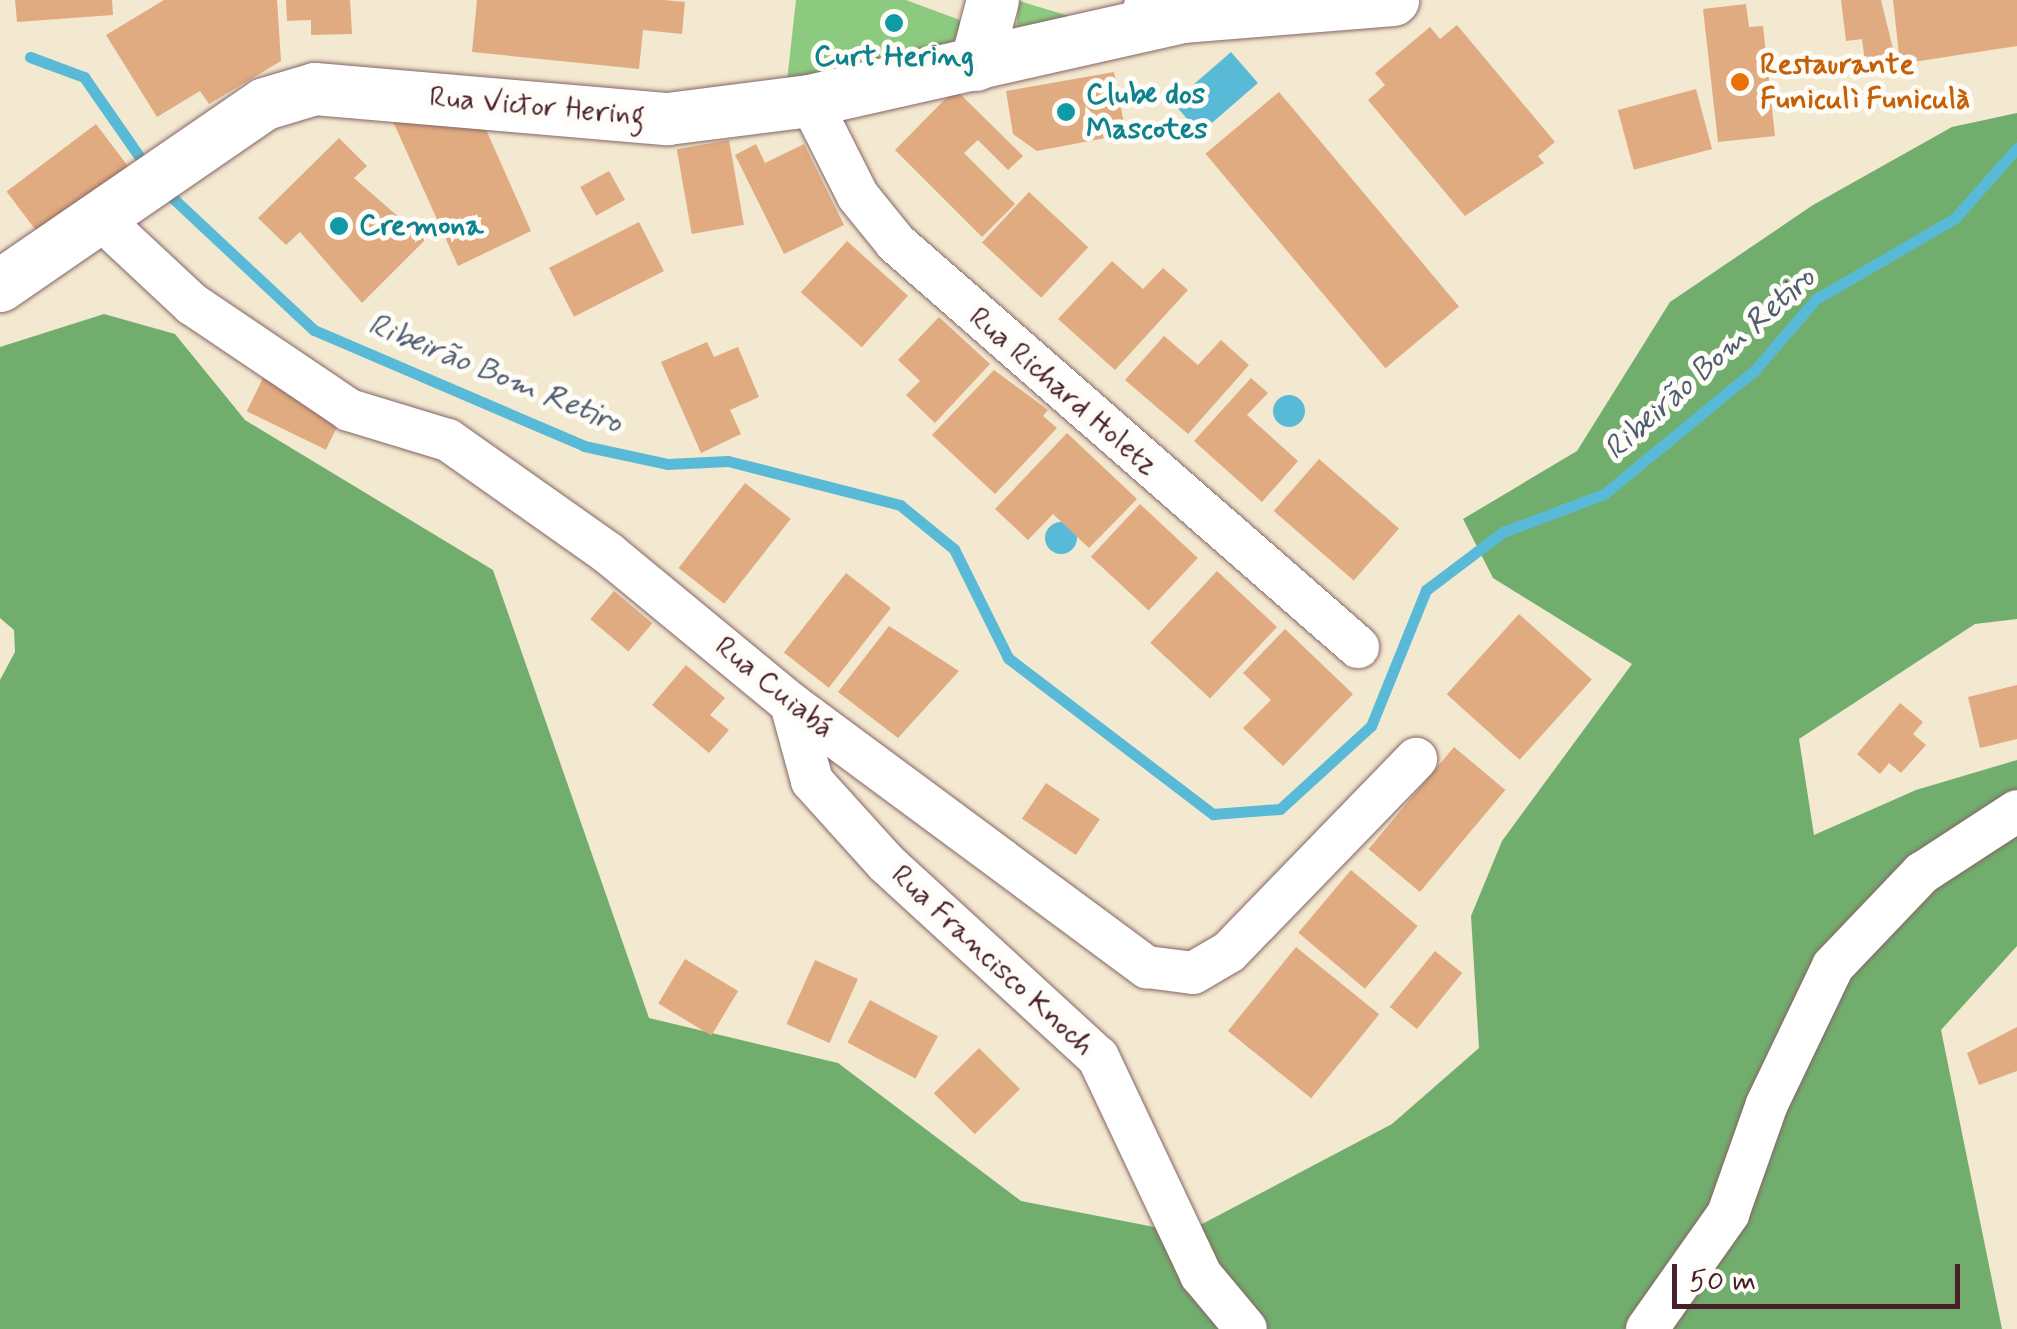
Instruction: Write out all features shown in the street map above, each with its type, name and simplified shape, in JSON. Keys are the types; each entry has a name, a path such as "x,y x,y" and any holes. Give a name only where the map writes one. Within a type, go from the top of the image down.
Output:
{"street":[{"path":"976,65 993,0"},
{"path":"1103,0 1182,17 1393,0"},
{"name":"Rua Victor Hering","path":"0,286 102,221 265,104 315,89 668,118 810,101 1182,17"},
{"name":"Rua Richard Holetz","path":"810,101 858,196 896,243 1358,647"},
{"name":"Rua Cuiabá","path":"102,221 192,304 350,410 464,451 608,553 790,704 1147,968 1193,974 1228,952 1416,758"},
{"name":"Rua Francisco Knoch","path":"790,704 812,780 886,863 1098,1058 1201,1275 1246,1329"},
{"path":"1647,1329 1728,1214 1767,1104 1834,966 1922,873 2010,820"}],"green space":[{"path":"796,0 906,0 960,20 960,35 946,47 787,81"},
{"path":"1019,1 1096,24 1016,34"},
{"path":"2017,113 2017,619 1975,624 1799,739 1814,835 1916,790 2017,760 2017,946 1941,1030 2002,1329 0,1329 0,680 15,652 14,630 0,618 0,347 104,314 175,334 245,420 493,570 649,1018 838,1063 1021,1201 1185,1233 1392,1124 1479,1048 1471,916 1502,841 1632,664 1493,578 1463,519 1577,451 1670,302 1813,205 1952,127"}],"water":[{"path":"1231,52 1258,83 1200,133 1173,103"},
{"path":"1289,395 1300,400 1305,411 1300,422 1289,427 1278,422 1273,411 1278,400"},
{"path":"1061,522 1072,527 1077,538 1072,549 1061,554 1050,549 1045,538 1050,527"}],"building":[{"path":"15,0 112,0 113,15 17,22"},
{"path":"164,0 277,0 281,61 209,104 200,91 157,117 106,35"},
{"path":"286,0 350,0 352,34 311,35 311,20 287,21"},
{"path":"477,0 685,2 682,34 643,30 639,69 472,52"},
{"path":"1841,0 1881,0 1897,65 1866,69 1862,39 1846,41"},
{"path":"1893,0 2017,0 2017,46 1900,64"},
{"name":"Restaurante Funiculì Funiculà","path":"1746,4 1749,27 1763,26 1775,136 1718,142 1703,9"},
{"path":"1457,25 1555,142 1538,156 1544,163 1465,216 1368,100 1385,85 1375,73 1430,27 1440,39"},
{"name":"Clube dos Mascotes","path":"1114,72 1126,134 1037,151 1013,134 1006,91"},
{"path":"955,89 1023,156 1008,170 978,140 964,153 1015,204 982,237 895,150"},
{"path":"1696,89 1712,149 1634,170 1618,110"},
{"path":"1279,92 1459,306 1385,368 1205,154"},
{"path":"391,117 484,125 531,231 458,266"},
{"path":"96,124 132,171 42,239 7,191"},
{"name":"Cremona","path":"339,138 367,166 354,178 425,240 362,303 300,232 286,245 258,218"},
{"path":"729,140 744,225 692,234 677,149"},
{"path":"756,144 765,163 804,144 844,225 784,254 735,155"},
{"path":"609,171 625,200 596,216 580,187"},
{"path":"1029,192 1088,247 1041,298 982,242"},
{"path":"639,222 664,271 574,317 549,268"},
{"path":"847,241 908,296 862,347 801,292"},
{"path":"1112,261 1143,289 1163,268 1188,290 1115,370 1058,319"},
{"path":"939,317 990,364 935,423 906,395 920,381 898,360"},
{"path":"1164,336 1198,365 1221,340 1249,365 1188,434 1125,380"},
{"path":"707,342 714,357 738,347 759,397 730,410 741,434 701,453 661,362"},
{"path":"994,370 1048,410 1043,416 1057,428 995,494 932,435"},
{"path":"263,378 342,417 326,450 247,411"},
{"path":"1251,378 1268,393 1247,415 1298,461 1262,502 1194,441"},
{"path":"1067,433 1137,499 1089,548 1053,514 1028,540 995,509"},
{"path":"1319,459 1399,529 1354,581 1274,511"},
{"path":"745,483 791,519 724,604 679,568"},
{"path":"1140,504 1198,558 1149,611 1091,557"},
{"path":"1217,571 1277,627 1210,699 1150,643"},
{"path":"846,573 891,608 829,688 784,653"},
{"path":"614,591 652,623 629,651 590,619"},
{"path":"1519,614 1592,680 1520,760 1447,694"},
{"path":"889,626 959,671 898,738 838,692"},
{"path":"1285,629 1353,694 1283,766 1243,728 1271,700 1243,673"},
{"path":"686,665 725,698 710,715 729,730 709,753 652,705"},
{"path":"2017,685 2017,739 1980,748 1968,697"},
{"path":"1900,703 1923,722 1913,734 1926,745 1901,773 1889,763 1880,774 1857,754"},
{"path":"1454,747 1505,790 1420,892 1369,849"},
{"path":"1046,783 1100,819 1076,855 1022,819"},
{"path":"1351,870 1418,926 1365,989 1298,933"},
{"path":"1296,947 1379,1014 1311,1098 1228,1031"},
{"path":"1435,951 1462,973 1417,1029 1390,1007"},
{"path":"685,959 738,991 711,1036 658,1004"},
{"path":"815,960 858,979 829,1043 787,1024"},
{"path":"870,1000 938,1036 915,1079 847,1042"},
{"path":"2017,1027 2017,1071 1979,1085 1967,1053"},
{"path":"979,1048 1020,1089 975,1134 934,1093"}],"waterway":[{"name":"Ribeirão Bom Retiro","path":"30,57 84,77 148,169"},
{"name":"Ribeirão Bom Retiro","path":"162,188 314,330 584,446 667,464 728,461 900,505 954,549 1008,658 1213,814 1280,809 1371,726 1426,590 1503,532 1604,494 1754,371 1816,299 1955,218 2017,148"}],"place":[{"name":"Curt Hering","path":"894,23"},
{"name":"Restaurante Funiculì Funiculà","path":"1740,82"},
{"name":"Clube dos Mascotes","path":"1066,112"},
{"name":"Cremona","path":"339,226"}]}
